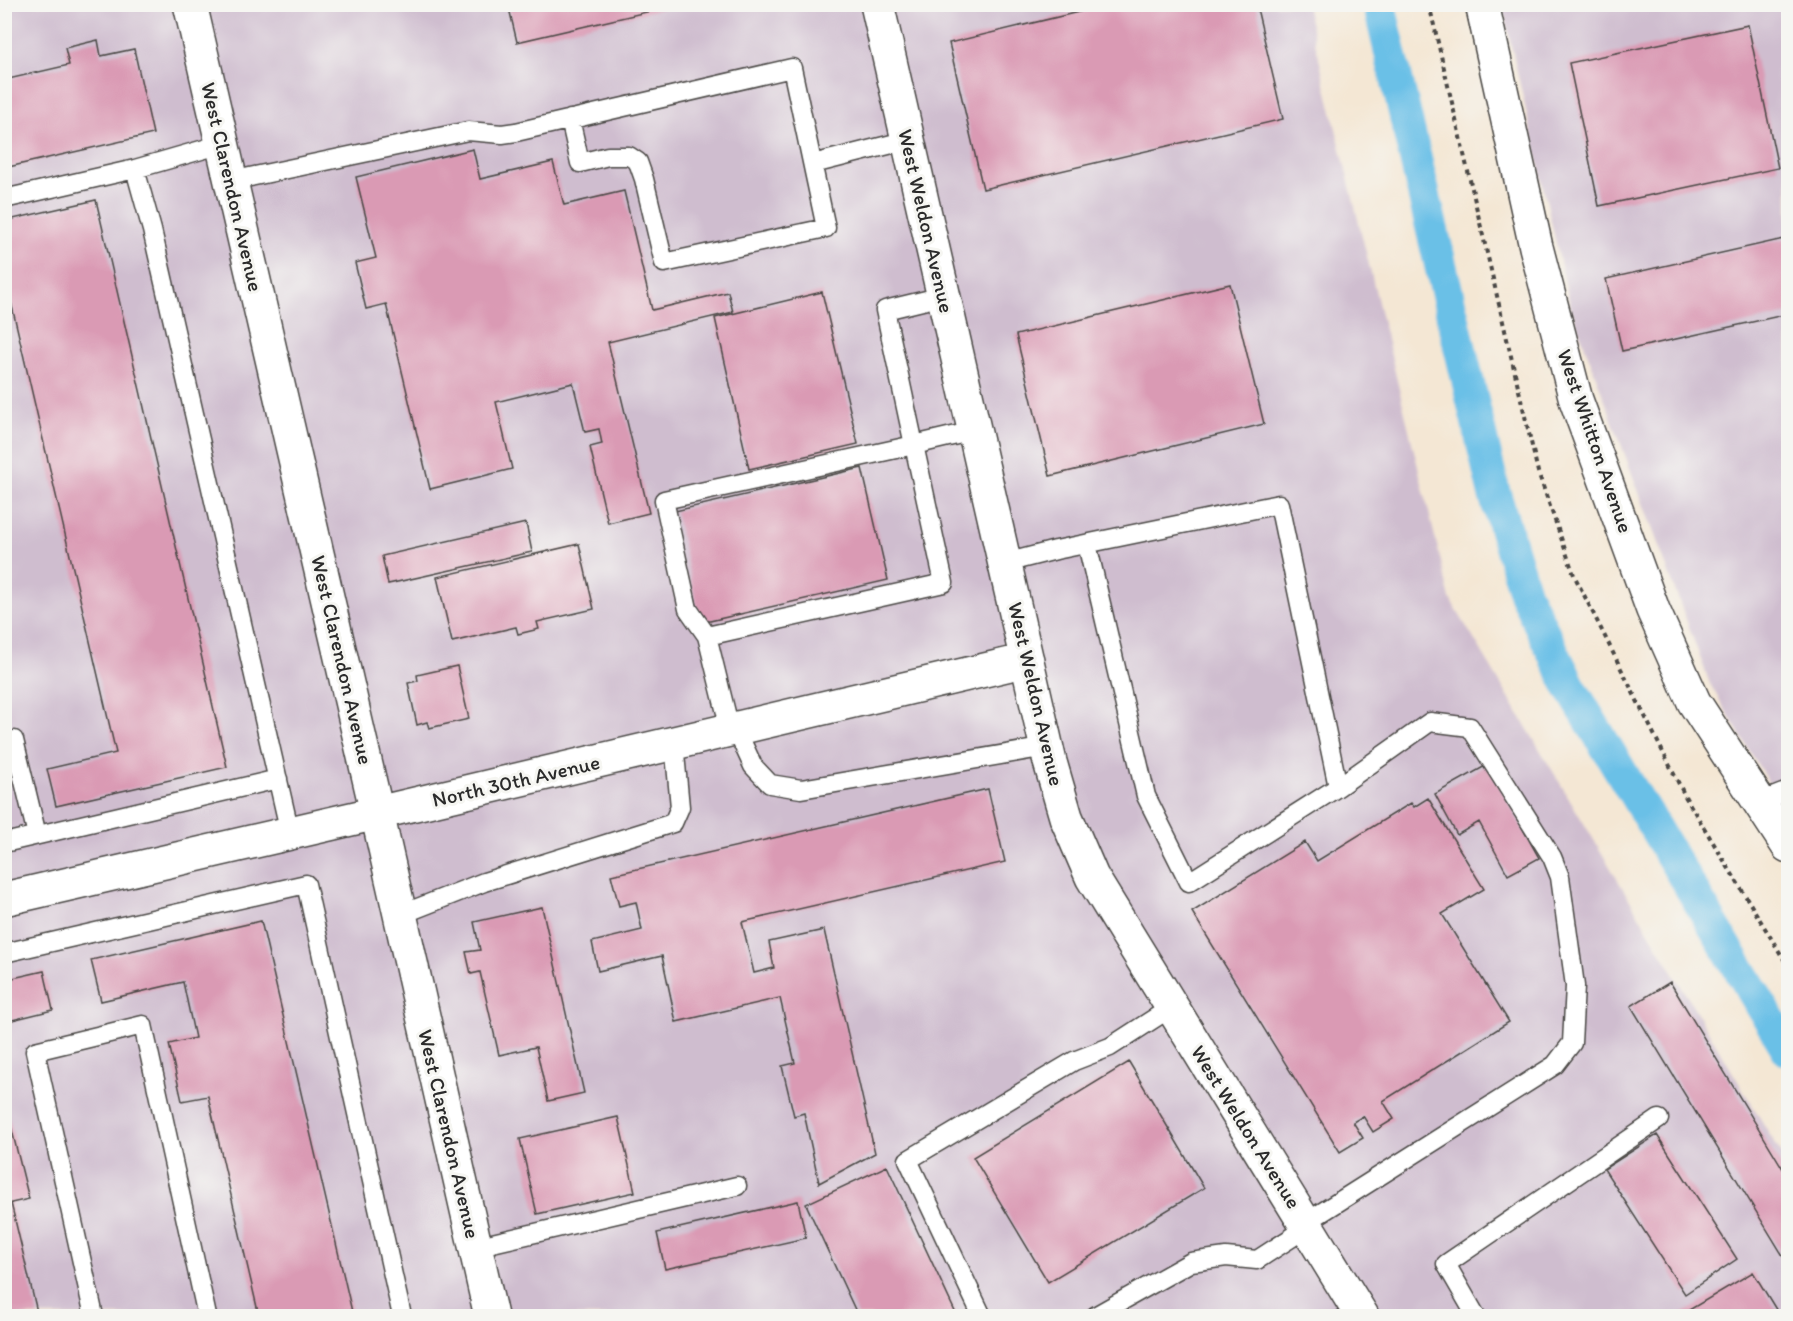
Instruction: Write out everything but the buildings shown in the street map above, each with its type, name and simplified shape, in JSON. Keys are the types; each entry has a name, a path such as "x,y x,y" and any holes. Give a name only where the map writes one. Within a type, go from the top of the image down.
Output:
{"street":[{"name":"West Clarendon Avenue","path":"190,4 377,813 490,1317"},
{"name":"West Weldon Avenue","path":"877,4 1047,747 1066,817 1092,877 1362,1317"},
{"name":"West Whitton Avenue","path":"1482,4 1536,247 1576,400 1653,610 1694,702 1774,797 1788,846"},
{"name":"North 30th Avenue","path":"4,899 1027,660"}],"lane":[{"path":"231,182 468,131 502,134 792,68 826,228 664,263 638,162 629,156 608,156 580,163 570,119"},
{"path":"813,164 908,140"},
{"path":"4,199 135,169 222,144"},
{"path":"135,169 152,230 290,833"},
{"path":"707,636 944,583 885,310 943,296"},
{"path":"974,431 664,500 688,609 707,636 733,729 753,766 771,784 801,789 1047,747"},
{"path":"1005,563 1279,504 1338,787"},
{"path":"1087,544 1146,796 1189,882 1338,787 1430,722 1470,727 1552,856 1560,877 1575,986 1572,1043 1555,1065 1306,1225 1257,1260 1226,1257 1191,1262 1095,1317"},
{"path":"4,743 14,740 37,835"},
{"path":"400,915 484,882 673,823 680,807 680,786 674,743"},
{"path":"4,843 278,779"},
{"path":"4,953 306,884 402,1317"},
{"path":"982,1317 908,1160 1074,1060 1110,1047 1172,1007"},
{"path":"94,1317 35,1051 143,1025 207,1317"},
{"path":"1476,1317 1446,1264 1659,1119"},
{"path":"475,1247 737,1186"}],"shaded area":[{"path":"5,5 1306,5 1450,599 1788,1165 1788,1316 5,1316"},
{"path":"1502,5 1788,5 1788,816 1710,684 1571,309"}],"waterway":[{"path":"1379,4 1494,492 1525,594 1569,685 1788,1050"}]}
